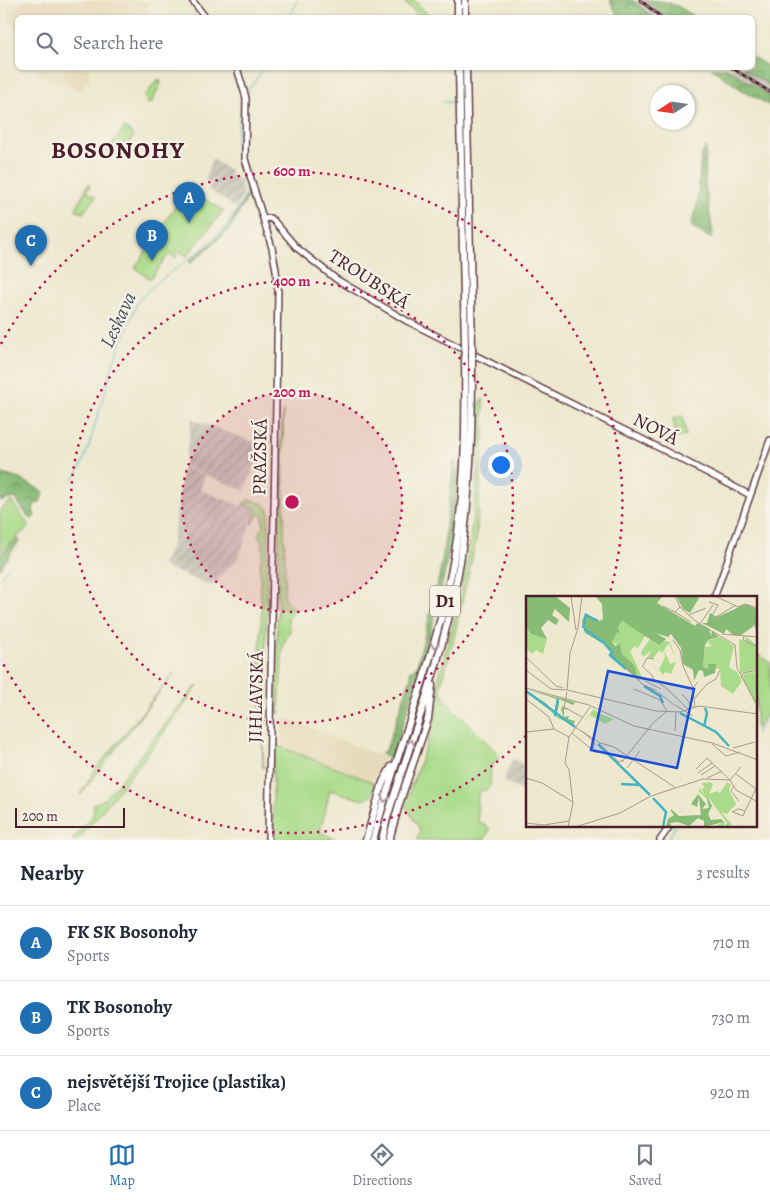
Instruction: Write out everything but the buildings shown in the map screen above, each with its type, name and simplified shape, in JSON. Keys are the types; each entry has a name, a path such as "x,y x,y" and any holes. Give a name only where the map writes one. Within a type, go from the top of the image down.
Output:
{"highway":[{"path":"458,0 458,15"},
{"path":"465,0 465,15"},
{"name":"D1","path":"373,840 434,643 456,548 463,488 469,353 465,345 459,70"},
{"name":"D1","path":"382,840 387,818 439,653 458,575 466,518 471,456 466,70"},
{"path":"390,840 400,801 428,719 439,653"},
{"path":"366,840 383,782 398,756"}],"main road":[{"path":"192,0 204,15"},
{"name":"PRAŽSKÁ","path":"238,70 246,98 245,159 275,260 278,307 273,554"},
{"name":"TROUBSKÁ","path":"264,219 270,218 274,221 297,248 336,278 407,321 547,391"},
{"name":"NOVÁ","path":"547,391 750,495"},
{"path":"715,596 770,440"},
{"name":"JIHLAVSKÁ","path":"268,840 273,554"},
{"path":"660,840 669,828"}],"shaded area":[{"path":"28,0 153,0 153,2 148,2 148,15 15,15 15,26 12,24 8,10"},
{"path":"632,0 645,0 664,15 651,15"},
{"path":"36,70 89,70 89,79 80,91 37,74"},
{"path":"730,70 745,70 770,86 770,96"},
{"path":"212,159 230,171 231,176 235,175 236,179 240,179 243,195 236,208 208,189 211,183 205,179"},
{"path":"192,419 262,445 245,491 184,466"},
{"path":"183,467 205,475 200,490 241,506 243,504 256,508 239,557 211,586 162,566 172,544"},
{"path":"283,717 385,758 372,782 288,750 288,748 280,743"},
{"path":"513,759 526,766 526,793 503,781"}],"green space":[{"path":"402,0 414,0 428,15 419,15"},
{"path":"610,0 632,0 651,15 617,15"},
{"path":"645,0 671,4 691,15 664,15"},
{"path":"755,58 770,68 770,86 745,70 755,70"},
{"path":"714,70 730,70 770,96 770,106"},
{"path":"157,80 160,80 161,83 152,102 148,104 144,97"},
{"path":"125,127 134,136 121,158 107,151"},
{"path":"706,146 705,183 713,234 712,239 693,228 691,224 697,207 701,156"},
{"path":"88,184 90,185 87,192 96,197 83,213 76,209"},
{"path":"188,187 223,211 187,256 180,251 175,258 169,254 150,279 135,268"},
{"path":"246,191 248,191 248,197 230,229 190,264 189,261 228,227 247,196"},
{"path":"483,399 484,436 476,541 452,646 440,688 443,697 450,705 500,756 491,767 490,786 485,791 481,789 477,798 478,821 490,829 484,840 417,840 420,830 405,805 437,714 437,685 458,604 470,542 479,466 476,465 478,405"},
{"path":"283,411 284,593 285,600 293,608 288,621 290,631 283,644 279,710 281,713 276,713 280,457"},
{"path":"683,417 686,435 678,438 673,419"},
{"path":"454,460 458,470 458,487 443,579 420,669 391,760 381,753 386,750 411,677 410,671 416,667 436,591 442,562"},
{"path":"0,471 44,492 40,502 35,504 33,509 35,516 32,519 15,498 0,501"},
{"path":"247,500 260,502 269,510 263,768 259,679 262,604 260,567 263,547 258,536 263,526 263,516 260,513 252,524 256,509 243,504"},
{"path":"11,501 30,526 0,551 0,510"},
{"path":"18,538 20,540 0,569 0,554"},
{"path":"759,655 770,662 770,708 758,726"},
{"path":"174,673 81,794 80,795 95,770"},
{"path":"198,686 154,745 78,840 72,840 92,817 93,804 103,800 115,787 194,688"},
{"path":"273,744 375,783 372,796 363,800 330,790 320,832 337,840 279,840 273,838"}],"waterway":[{"name":"Leskava","path":"291,15 297,0"},
{"name":"Leskava","path":"246,94 263,70"},
{"name":"Leskava","path":"73,480 81,467 89,446 114,361 137,303 151,287 201,250 226,227 246,195 235,145 244,97"},
{"path":"444,102 452,102"},
{"path":"0,502 5,501"},
{"name":"Leskava","path":"0,578 10,565"},
{"path":"758,730 770,712"},
{"path":"668,840 674,828"}],"railway":[{"path":"640,0 658,15"},
{"path":"735,70 770,92"}],"place":[{"name":"FK SK Bosonohy","path":"189,223"},
{"name":"TK Bosonohy","path":"152,261"},
{"name":"nejsvětější Trojice (plastika)","path":"31,266"}],"district":[{"name":"BOSONOHY","path":"118,150"}]}
